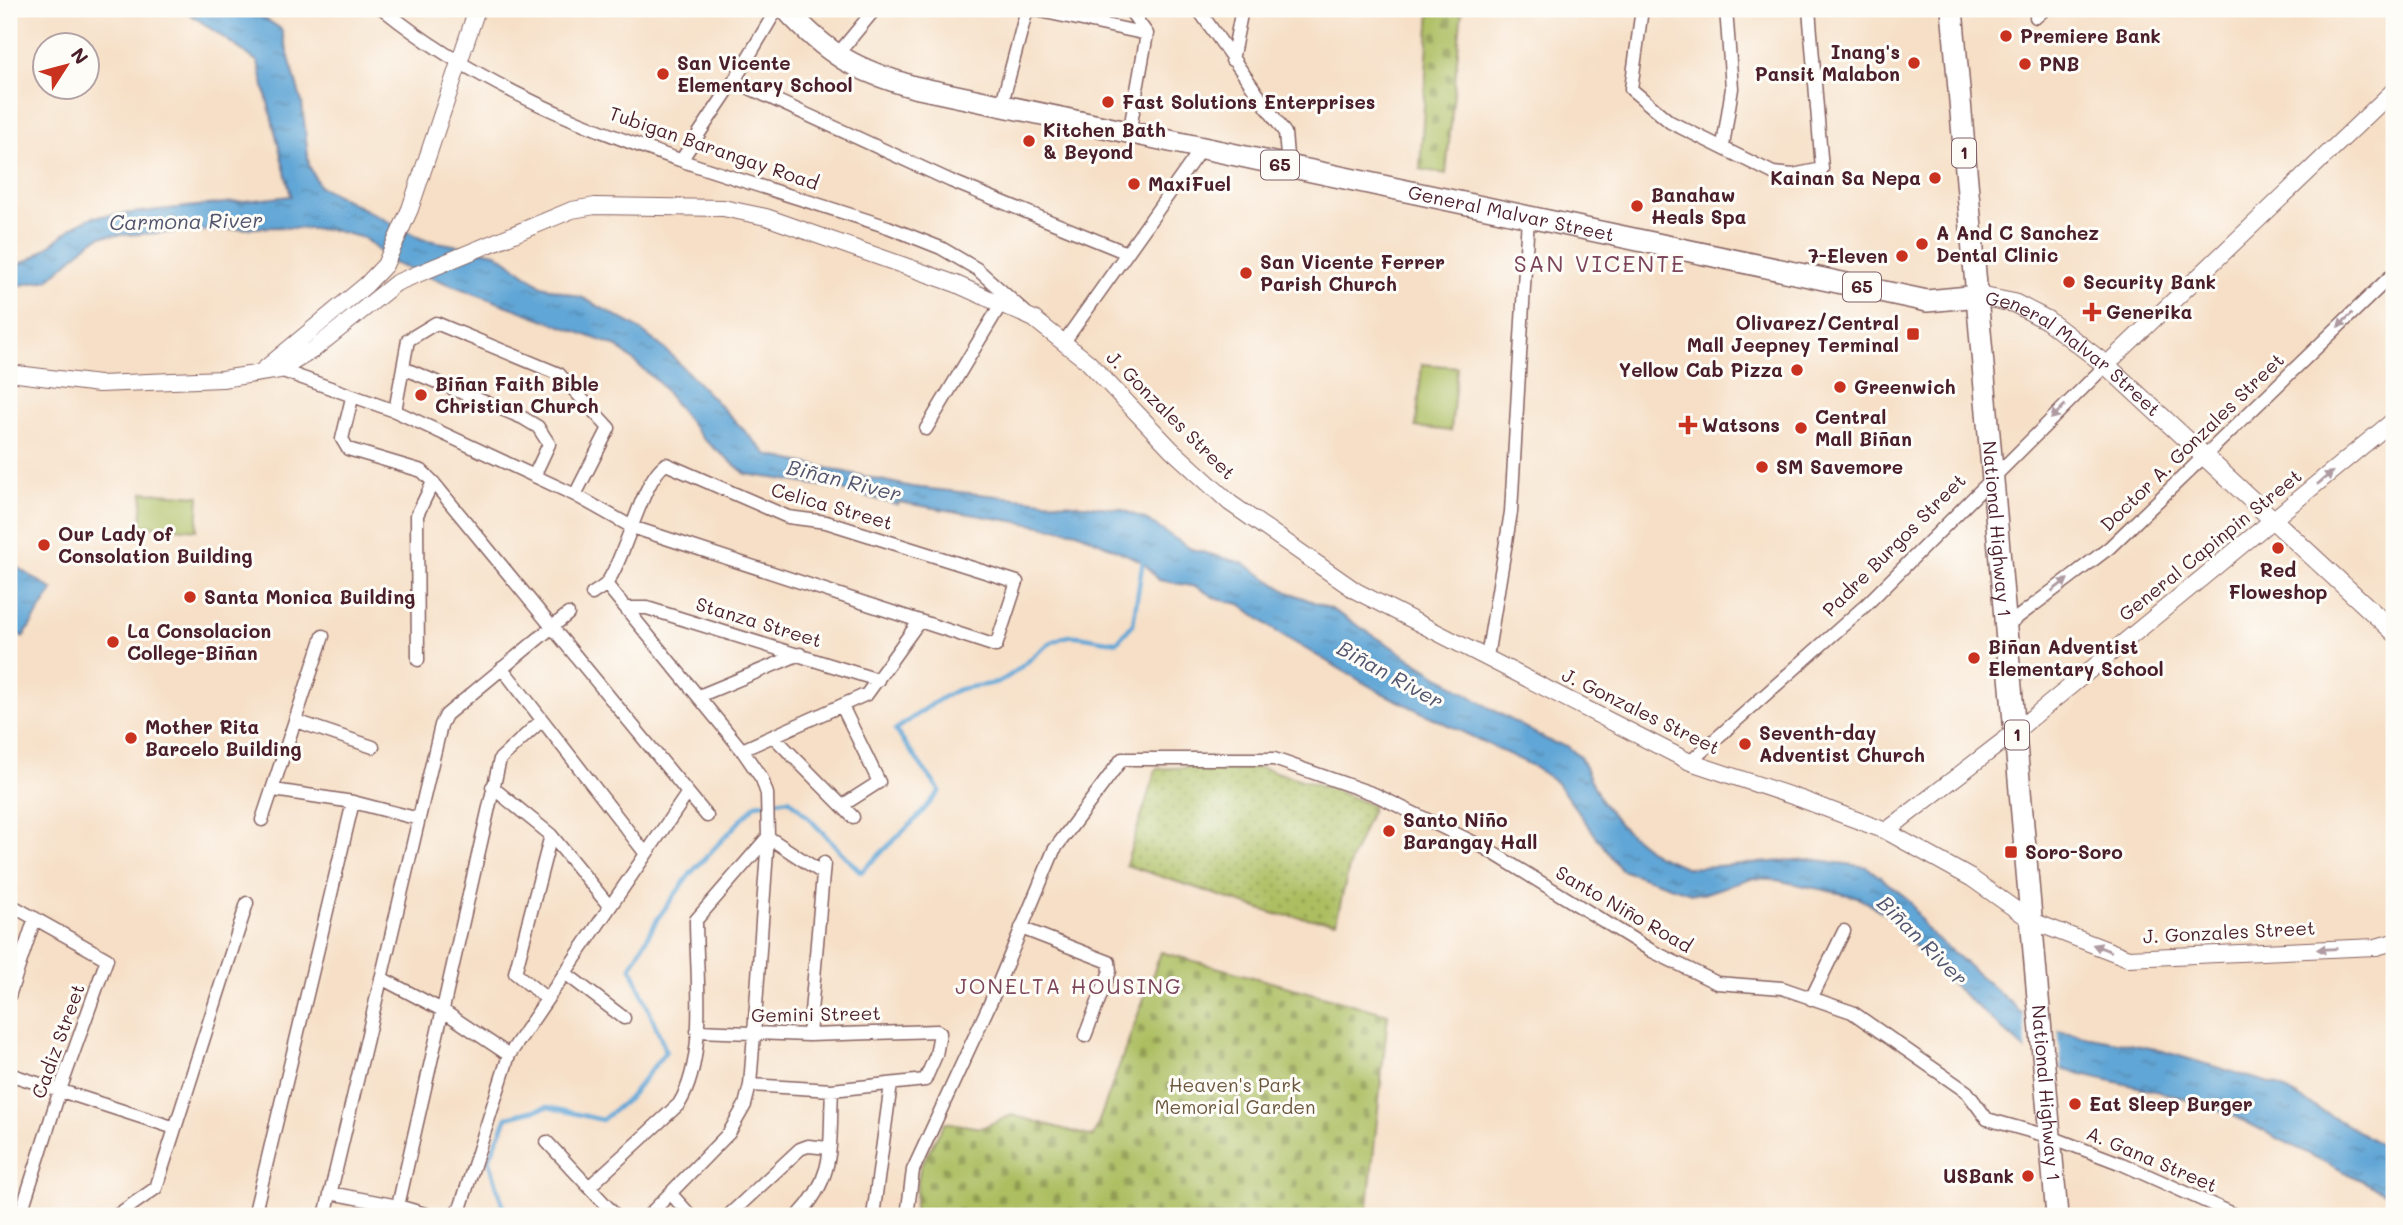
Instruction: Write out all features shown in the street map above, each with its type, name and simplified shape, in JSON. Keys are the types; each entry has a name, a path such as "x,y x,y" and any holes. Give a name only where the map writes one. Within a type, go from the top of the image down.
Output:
{"highway":[{"name":"General Malvar Street","path":"786,9 820,43 871,75 1001,107 1129,134 1203,146 1289,167 1927,301 1979,296"},
{"name":"National Highway 1","path":"1952,9 1979,296 1992,477 2017,731 2057,1216"}],"main road":[{"name":"General Malvar Street","path":"1979,296 2014,303 2047,320 2106,365 2394,632"}],"street":[{"name":"Tubigan Barangay Road","path":"383,9 459,65 563,116 682,159 888,227 941,248 977,269 1034,319"},
{"path":"261,372 366,285 385,265 410,209 477,9"},
{"path":"682,159 734,81 777,9"},
{"path":"837,55 875,9"},
{"path":"1001,107 1029,9 1147,34"},
{"path":"1129,9 1147,34 1129,134"},
{"path":"1198,9 1285,133 1289,167"},
{"path":"1232,60 1242,9"},
{"path":"1642,9 1631,89 1670,122 1773,173 1793,175 1822,169 1809,9"},
{"path":"1723,146 1732,88 1726,9"},
{"path":"734,81 951,181 1127,253"},
{"name":"Padre Burgos Street","path":"1690,762 1867,604 2106,365 2394,90"},
{"path":"1064,342 1203,146"},
{"name":"J. Gonzales Street","path":"280,370 313,350 396,282 572,210 595,206 723,208 766,217 956,284 1034,319 1088,362 1172,450 1249,517 1356,591 1690,762 1886,831 1971,878 2032,921 2128,958 2376,947 2394,942"},
{"path":"1487,657 1511,512 1528,217"},
{"name":"Doctor A. Gonzales Street","path":"2006,626 2109,548 2394,273"},
{"path":"926,429 1001,304"},
{"path":"395,411 408,340 436,323 559,374 609,428 575,495"},
{"path":"403,368 523,418 538,428 550,444 534,476"},
{"path":"9,373 99,384 222,379 280,370 352,398 395,411 575,495 632,527 918,623 867,694 741,750"},
{"path":"352,398 342,439 348,449 422,471 433,482 707,816"},
{"name":"General Capinpin Street","path":"1886,831 2017,731 2394,420"},
{"name":"Celica Street","path":"606,584 657,472 670,464 788,517 826,522 1017,582 996,646 918,623"},
{"path":"418,660 417,514 433,482"},
{"path":"592,594 606,584 741,750 762,779 767,794 768,837 750,1085 739,1119 729,1133 648,1216"},
{"name":"Stanza Street","path":"627,608 647,608 878,680"},
{"path":"325,1216 446,715 568,614"},
{"path":"262,820 323,636"},
{"path":"699,696 800,654"},
{"path":"502,668 646,855"},
{"path":"842,706 879,782 843,805"},
{"path":"296,721 373,747"},
{"path":"398,1206 500,759 541,721"},
{"path":"773,736 853,817"},
{"name":"Santo Niño Road","path":"907,1216 913,1170 992,999 1054,850 1122,758 1274,759 1416,811 1485,848 1652,951 1717,983 1782,988 1852,1012 1966,1092 1987,1119 2051,1138"},
{"path":"492,787 551,835 610,907"},
{"path":"274,790 353,802 419,819"},
{"path":"452,1216 461,1206 509,1055 687,794"},
{"path":"254,1216 353,802"},
{"path":"548,999 515,974 551,835"},
{"path":"768,837 822,867 809,1035"},
{"path":"590,1186 679,1104 693,1076 697,1031 696,919 768,837"},
{"path":"116,1216 156,1188 247,903"},
{"path":"9,904 35,918 9,996"},
{"name":"Cadiz Street","path":"20,1216 60,1090 107,959 35,918"},
{"path":"1021,928 1109,962 1110,971 1085,1036"},
{"path":"1811,999 1844,931"},
{"path":"565,973 624,1018"},
{"path":"381,978 442,1010 509,1055"},
{"name":"Gemini Street","path":"697,1031 809,1035 937,1031 940,1037 925,1080 891,1084"},
{"path":"9,1074 174,1128"},
{"path":"750,1085 832,1090 891,1084 871,1213"},
{"path":"798,1216 816,1197 826,1178 832,1090"},
{"name":"A. Gana Street","path":"2051,1138 2122,1164 2238,1216"},
{"path":"547,1142 616,1216"},
{"path":"728,1216 800,1149 808,1146 829,1148"},
{"path":"330,1193 398,1206 432,1216"},
{"path":"671,1194 691,1216"}],"green space":[{"path":"1430,9 1462,9 1446,174 1420,169"},
{"path":"1422,364 1457,367 1451,431 1416,427"},
{"path":"143,492 199,496 197,530 141,525"},
{"path":"1209,766 1262,768 1332,789 1373,806 1350,863 1336,922 1275,914 1126,865 1156,769"},
{"name":"Heaven's Park Memorial Garden","path":"1161,952 1388,1014 1367,1216 913,1216 920,1167 945,1122 981,1128 1012,1115 1093,1137"}],"water":[{"path":"183,9 250,9 281,29 302,103 309,165 319,186 422,239 496,253 542,286 583,298 635,326 666,350 768,455 912,487 1120,509 1145,519 1191,549 1243,563 1288,592 1331,609 1493,710 1551,742 1567,746 1580,757 1601,801 1623,828 1656,855 1688,868 1811,859 1867,867 1909,900 1927,930 2028,1018 2052,1030 2156,1049 2276,1085 2384,1146 2394,1146 2394,1197 2234,1116 2173,1095 2064,1070 2030,1054 1935,969 1887,915 1858,897 1771,879 1751,878 1703,894 1691,893 1621,870 1556,782 1531,765 1380,692 1280,634 1240,604 1217,599 1197,587 1159,580 1143,562 1077,532 898,502 898,505 831,487 746,474 702,438 659,383 618,347 392,263 364,238 332,230 275,227 101,236 89,243 48,280 9,287 9,266 32,258 71,229 93,217 291,196 258,62"},
{"path":"9,562 53,590 23,637 9,628"}],"pier":[{"path":"2023,1009 2058,1028 2062,1073 2027,1056"}],"waterway":[{"path":"493,1216 505,1213 489,1159 507,1117 548,1107 602,1120 629,1098 666,1051 631,967 658,918 690,874 756,804 789,799 861,872 917,818 940,791 895,730 948,694 966,687 1002,680 1059,639 1073,636 1117,642 1133,624 1143,560"}],"place":[{"name":"Premiere Bank","path":"2006,36"},
{"name":"Inang's Pansit Malabon","path":"1914,63"},
{"name":"PNB","path":"2025,64"},
{"name":"San Vicente Elementary School","path":"663,74"},
{"name":"Fast Solutions Enterprises","path":"1108,102"},
{"name":"Kitchen Bath & Beyond","path":"1029,141"},
{"name":"Kainan Sa Nepa","path":"1935,178"},
{"name":"MaxiFuel","path":"1134,184"},
{"name":"Banahaw Heals Spa","path":"1637,206"},
{"name":"A And C Sanchez Dental Clinic","path":"1922,244"},
{"name":"7-Eleven","path":"1902,256"},
{"name":"San Vicente Ferrer Parish Church","path":"1246,273"},
{"name":"Security Bank","path":"2069,282"},
{"name":"Generika","path":"2092,312"},
{"name":"Olivarez/Central Mall Jeepney Terminal","path":"1913,334"},
{"name":"Yellow Cab Pizza","path":"1797,370"},
{"name":"Greenwich","path":"1840,387"},
{"name":"Biñan Faith Bible Christian Church","path":"421,395"},
{"name":"Watsons","path":"1688,425"},
{"name":"Central Mall Biñan","path":"1801,428"},
{"name":"SM Savemore","path":"1762,467"},
{"name":"Our Lady of Consolation Building","path":"44,545"},
{"name":"Red Floweshop","path":"2278,548"},
{"name":"Santa Monica Building","path":"190,597"},
{"name":"La Consolacion College-Biñan","path":"113,642"},
{"name":"Biñan Adventist Elementary School","path":"1974,658"},
{"name":"Mother Rita Barcelo Building","path":"131,738"},
{"name":"Seventh-day Adventist Church","path":"1745,744"},
{"name":"Santo Niño Barangay Hall","path":"1389,831"},
{"name":"Soro-Soro","path":"2011,852"},
{"name":"Eat Sleep Burger","path":"2075,1104"},
{"name":"USBank","path":"2028,1176"}],"district":[{"name":"SAN VICENTE","path":"1600,264"},
{"name":"JONELTA HOUSING","path":"1069,987"}],"water label":[{"name":"Carmona River","path":"186,222"},
{"name":"Biñan River","path":"844,481"},
{"name":"Biñan River","path":"1390,675"},
{"name":"Biñan River","path":"1922,941"}]}
